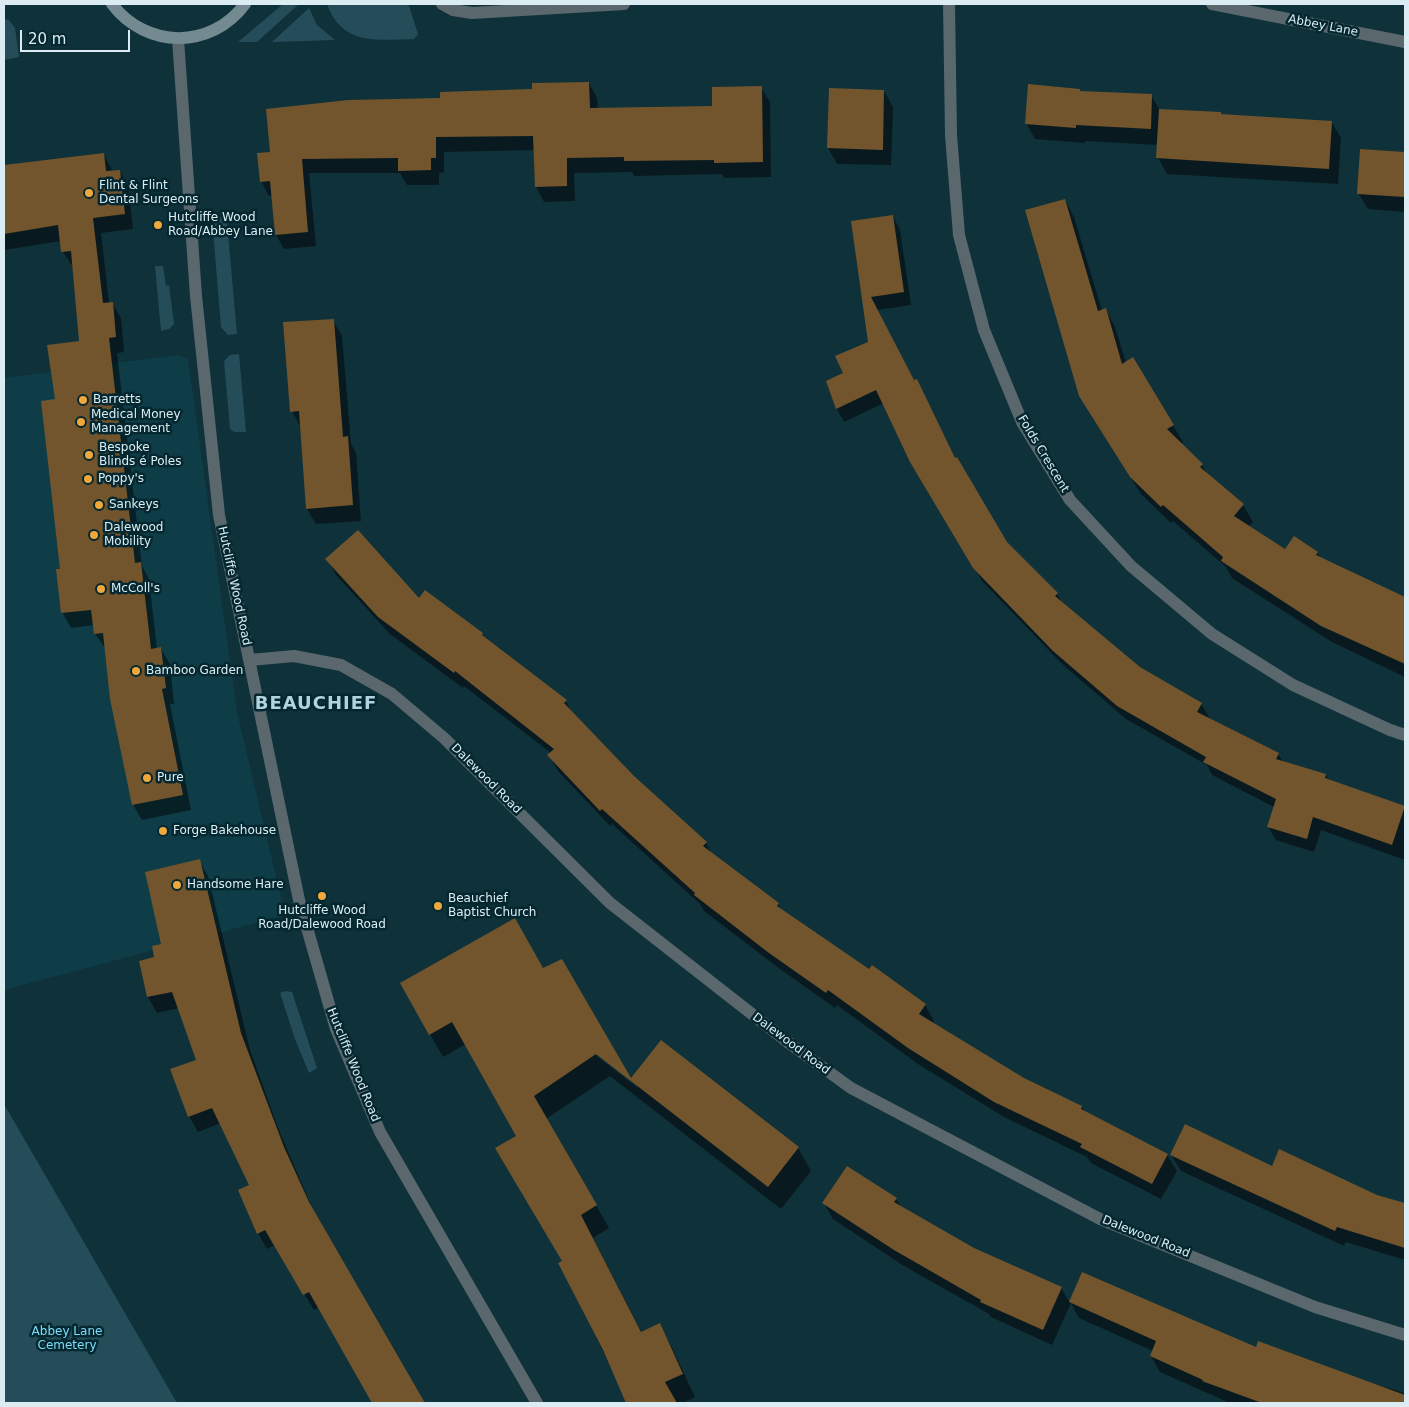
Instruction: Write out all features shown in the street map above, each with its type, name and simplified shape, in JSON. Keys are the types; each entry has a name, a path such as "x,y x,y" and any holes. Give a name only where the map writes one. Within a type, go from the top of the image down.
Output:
{"main road":[{"path":"112,4 139,29 156,36 178,39 200,36 214,31 230,21 245,4"}],"street":[{"path":"442,4 453,10 472,13 624,4"},
{"name":"Folds Crescent","path":"948,4 951,135 959,235 984,330 1022,422 1070,500 1131,566 1212,634 1293,684 1390,730 1405,735"},
{"name":"Abbey Lane","path":"1212,4 1405,42"},
{"name":"Hutcliffe Wood Road","path":"178,39 196,296 223,542 250,660 299,900 336,1029 380,1132 537,1403"},
{"name":"Dalewood Road","path":"250,660 294,656 341,665 392,694 444,738 610,902 767,1026 851,1088 1100,1219 1314,1307 1405,1335"}],"shaded area":[{"path":"177,355 188,359 237,712 285,915 4,990 4,378"}],"green space":[{"path":"283,4 299,4 257,42 238,42"},
{"path":"327,4 406,4 409,6 418,34 414,39 387,40 362,38 351,34 342,27 334,18"},
{"path":"309,8 317,25 335,40 272,42"},
{"path":"8,19 15,28 19,57 4,60 4,20"},
{"path":"223,217 227,222 237,334 228,335 221,327 212,218"},
{"path":"155,266 163,266 166,286 169,285 174,324 169,329 161,331"},
{"path":"239,354 246,432 234,432 230,429 224,361 230,355"},
{"path":"285,991 292,992 317,1068 309,1073 295,1039 280,993"},
{"name":"Abbey Lane Cemetery","path":"4,1104 177,1403 4,1403"}],"building":[{"path":"589,82 590,108 712,106 712,87 762,86 763,162 714,163 714,160 624,161 624,157 567,158 567,186 535,187 533,136 436,137 436,158 431,158 431,170 398,171 398,158 302,159 308,232 275,235 270,181 260,182 257,153 270,152 266,109 348,100 440,98 440,92 532,89 532,83"},
{"path":"1028,84 1080,89 1080,91 1152,94 1151,129 1076,125 1076,128 1025,124"},
{"path":"829,88 884,90 883,150 827,148"},
{"path":"1159,109 1332,121 1329,169 1156,158"},
{"path":"1360,149 1405,152 1405,197 1357,194"},
{"path":"104,153 106,171 120,170 125,214 93,218 103,303 113,302 116,337 109,338 135,563 141,562 151,649 161,647 166,688 162,689 183,795 132,805 110,699 103,633 94,634 91,610 61,613 56,569 60,569 41,401 55,399 47,345 79,341 71,251 61,252 58,225 4,234 4,165"},
{"path":"1065,199 1098,311 1106,308 1122,364 1133,357 1174,425 1167,429 1203,464 1200,467 1244,504 1234,516 1285,549 1294,536 1318,552 1316,555 1405,597 1405,664 1321,626 1221,561 1223,557 1163,505 1161,507 1130,477 1079,396 1025,210"},
{"path":"893,215 904,292 871,297 914,380 917,379 955,458 957,457 1007,542 1058,593 1055,596 1140,667 1202,703 1197,712 1279,753 1276,759 1326,774 1325,778 1405,806 1392,845 1313,817 1307,839 1267,827 1276,799 1203,762 1206,757 1117,706 1053,651 973,568 910,462 876,390 836,409 826,381 843,373 835,356 868,342 851,221"},
{"path":"334,319 343,437 348,436 353,505 306,509 299,411 290,412 283,322"},
{"path":"358,530 419,598 425,590 483,633 482,635 567,700 564,703 634,776 707,842 703,846 779,903 777,906 869,969 872,965 926,1004 919,1014 1024,1078 1082,1106 1081,1109 1168,1154 1152,1184 1080,1147 1082,1144 994,1102 908,1048 828,990 826,993 769,953 694,895 695,893 602,809 600,811 547,755 554,749 455,671 454,673 378,617 325,559"},
{"path":"200,859 241,1033 284,1147 309,1202 425,1403 372,1403 309,1292 303,1295 265,1230 257,1234 238,1190 249,1185 212,1108 188,1117 170,1069 196,1060 172,992 147,997 139,961 154,957 152,946 161,944 145,872"},
{"path":"515,918 543,968 562,959 631,1078 661,1040 799,1147 768,1187 596,1054 534,1096 597,1205 581,1215 641,1332 660,1323 683,1374 665,1382 677,1403 626,1403 603,1350 558,1263 562,1261 495,1148 516,1136 452,1022 429,1035 400,983"},
{"path":"1185,1124 1272,1166 1279,1149 1377,1195 1405,1203 1405,1248 1337,1227 1335,1231 1170,1155"},
{"path":"847,1166 897,1198 894,1202 974,1248 1062,1287 1043,1330 980,1302 981,1300 894,1250 822,1203"},
{"path":"1082,1272 1256,1347 1258,1341 1405,1395 1405,1403 1262,1403 1202,1381 1150,1356 1156,1341 1069,1302"}],"place":[{"name":"Flint & Flint Dental Surgeons","path":"89,193"},
{"name":"Hutcliffe Wood Road/Abbey Lane","path":"158,225"},
{"name":"Barretts","path":"83,400"},
{"name":"Medical Money Management","path":"81,422"},
{"name":"Bespoke Blinds é Poles","path":"89,455"},
{"name":"Poppy's","path":"88,479"},
{"name":"Sankeys","path":"99,505"},
{"name":"Dalewood Mobility","path":"94,535"},
{"name":"McColl's","path":"101,589"},
{"name":"Bamboo Garden","path":"136,671"},
{"name":"Pure","path":"147,778"},
{"name":"Forge Bakehouse","path":"163,831"},
{"name":"Handsome Hare","path":"177,885"},
{"name":"Hutcliffe Wood Road/Dalewood Road","path":"322,896"},
{"name":"Beauchief Baptist Church","path":"438,906"}],"district":[{"name":"BEAUCHIEF","path":"316,704"}]}
